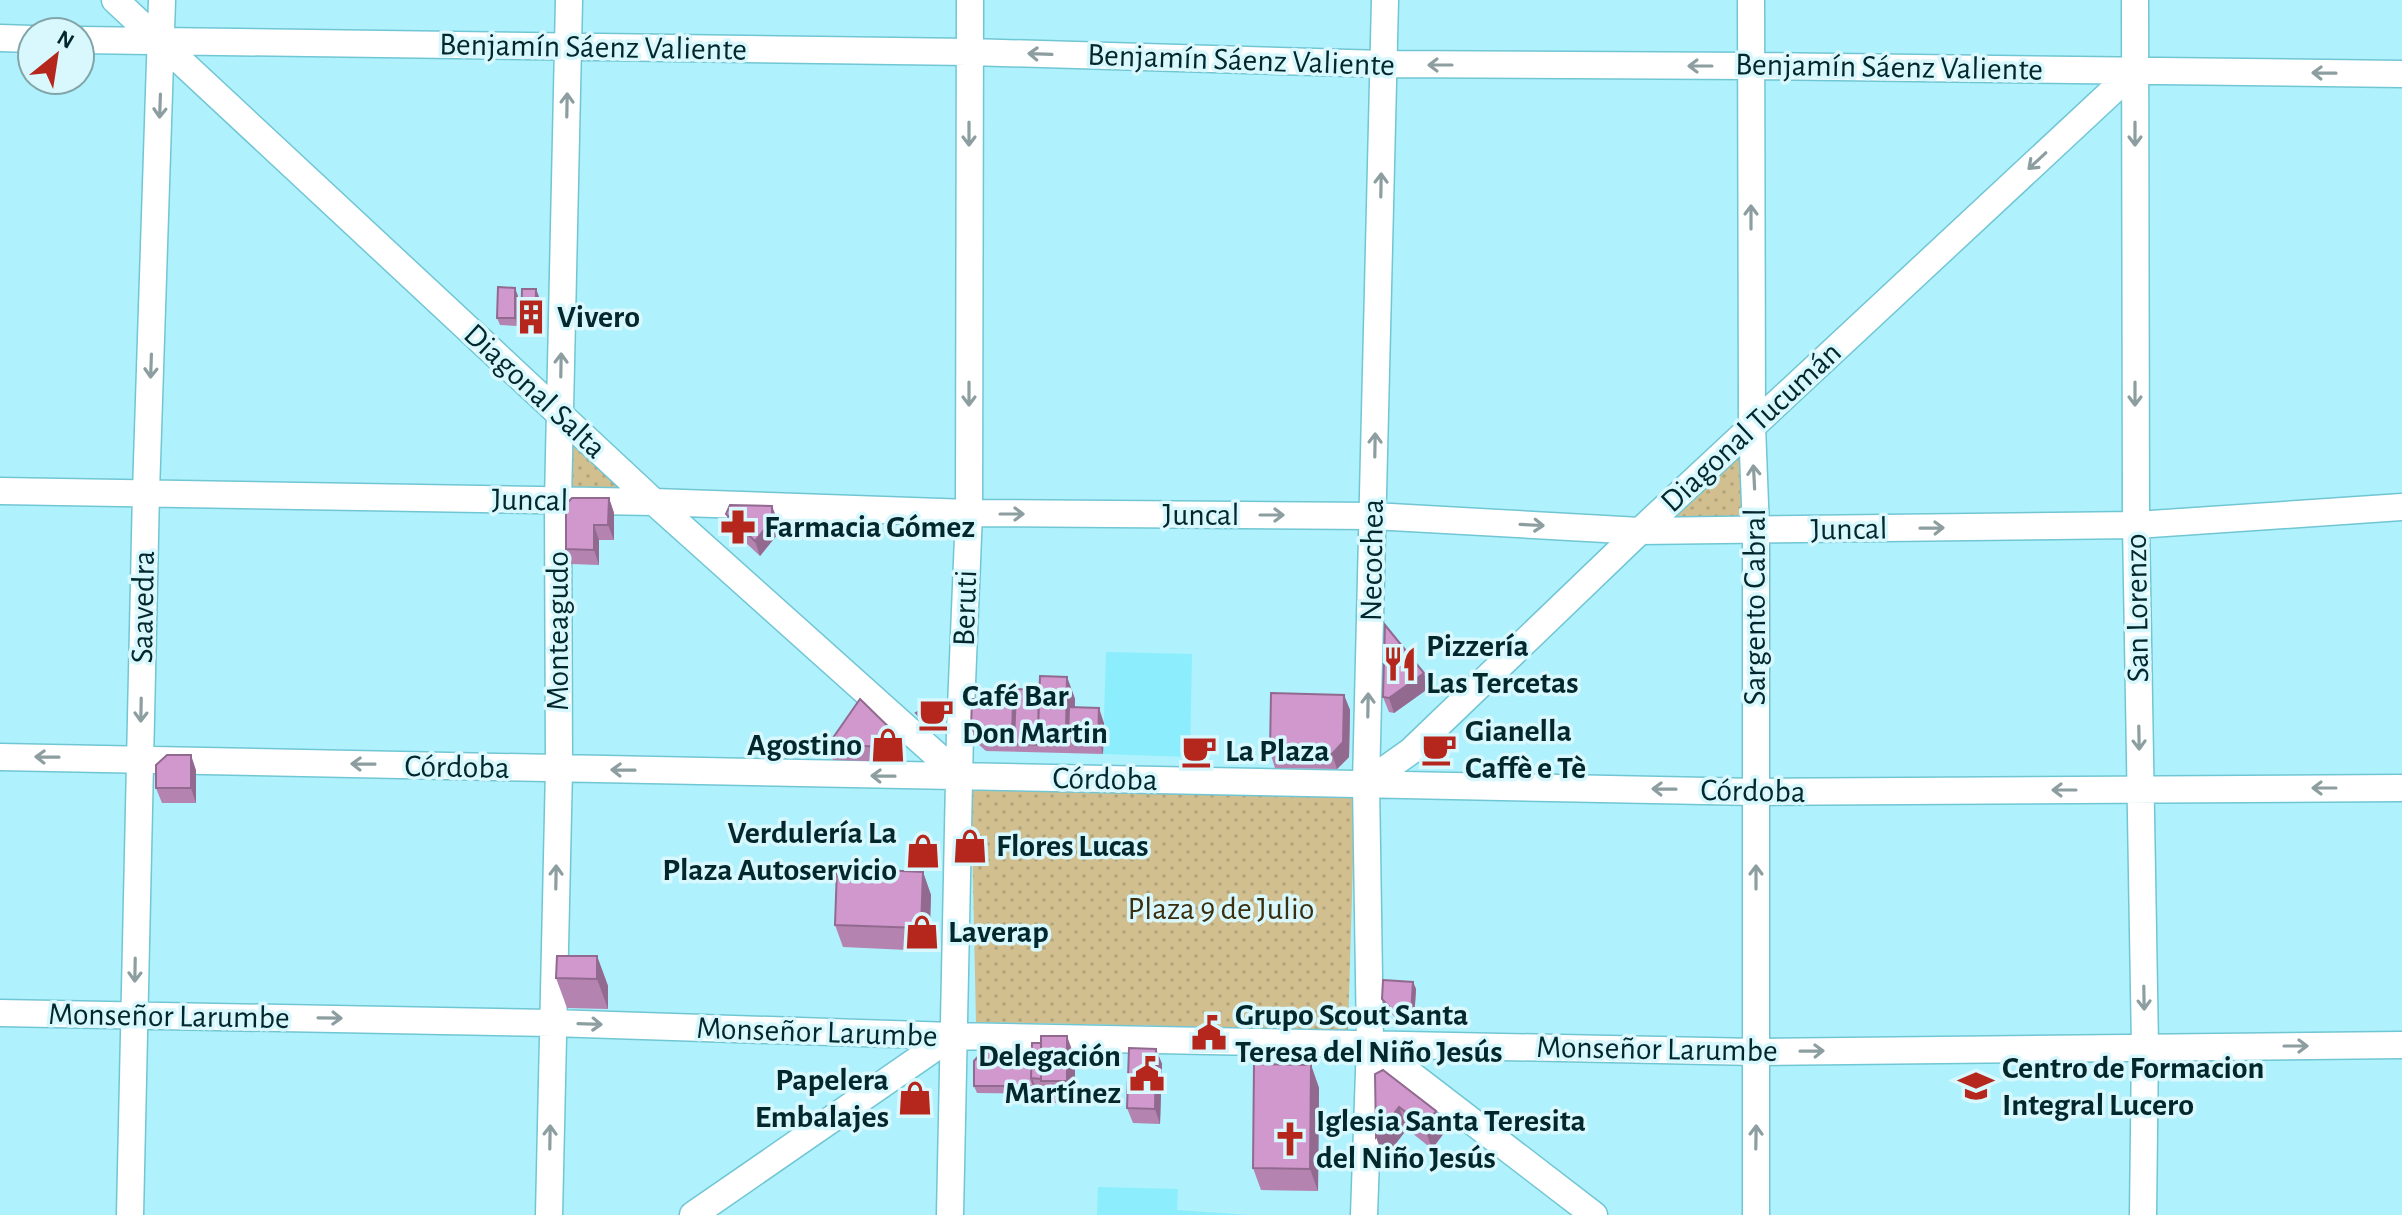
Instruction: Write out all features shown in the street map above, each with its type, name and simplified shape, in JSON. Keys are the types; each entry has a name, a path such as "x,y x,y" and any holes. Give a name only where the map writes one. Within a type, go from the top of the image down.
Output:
{"street":[{"name":"Diagonal Salta","path":"115,0 654,502 961,777"},
{"name":"Saavedra","path":"130,1215 146,492 162,0"},
{"name":"Monteagudo","path":"549,1215 559,769 558,501 569,0"},
{"name":"Beruti","path":"950,1215 960,732 969,513 970,0"},
{"name":"Necochea","path":"1364,1215 1370,1043 1366,783 1385,0"},
{"name":"Sargento Cabral","path":"1751,0 1752,426 1756,530 1756,1215"},
{"name":"San Lorenzo","path":"2135,0 2136,525 2145,1047 2143,1215"},
{"name":"Benjamín Sáenz Valiente","path":"96,40 969,52 1384,64 2402,74"},
{"name":"Diagonal Tucumán","path":"1366,783 1411,751 1640,531 2135,70"},
{"name":"Juncal","path":"0,491 654,502 969,513 1373,516 1640,531 2136,525 2402,507"},
{"name":"Córdoba","path":"0,757 1756,792 2402,788"},
{"name":"Monseñor Larumbe","path":"0,1013 1757,1052 2402,1045"},
{"path":"693,1215 952,1036"},
{"path":"1370,1043 1594,1215"}],"shaded area":[{"path":"1106,652 1192,654 1190,757 1103,754"},
{"path":"1098,1187 1178,1189 1177,1210 1249,1215 1097,1215"}],"green space":[{"path":"560,415 654,502 558,501"},
{"path":"1752,426 1756,530 1640,531"},
{"name":"Plaza 9 de Julio","path":"971,785 1355,794 1348,1030 976,1022"}],"building":[{"name":"Vivero","path":"498,287 515,288 515,318 497,318"},
{"name":"Vivero","path":"522,289 536,289 535,330 521,329"},
{"path":"572,498 609,498 608,525 594,525 594,550 566,549 566,504"},
{"path":"730,505 772,506 772,520 755,541 726,514"},
{"path":"1385,625 1424,673 1389,698 1383,697"},
{"path":"1040,676 1067,677 1066,731 1038,731"},
{"path":"1016,689 1039,690 1038,731 1043,745 1014,744"},
{"path":"1271,693 1344,695 1343,742 1332,754 1270,752"},
{"path":"860,699 900,738 896,747 828,745"},
{"path":"972,699 1013,701 1012,737 980,736 971,728"},
{"path":"939,700 939,722 929,725 916,713"},
{"path":"1069,707 1099,708 1098,739 1068,738"},
{"path":"167,755 191,755 191,788 156,788 156,765"},
{"path":"837,868 923,872 921,928 835,925"},
{"path":"557,956 597,956 597,979 556,978"},
{"path":"1383,980 1413,982 1411,1013 1394,1012 1382,999"},
{"path":"1041,1036 1067,1036 1067,1081 1041,1081"},
{"path":"1032,1043 1041,1043 1041,1079 1031,1078"},
{"path":"1129,1048 1156,1049 1155,1109 1127,1108"},
{"path":"984,1050 1032,1051 1031,1078 1034,1086 974,1086 974,1061"},
{"name":"Iglesia Santa Teresita del Niño Jesús","path":"1254,1064 1311,1065 1310,1169 1253,1168"},
{"path":"1383,1070 1436,1111 1424,1126 1399,1107 1376,1137 1375,1074"}],"place":[{"name":"Vivero","path":"531,317"},
{"name":"Farmacia Gómez","path":"738,527"},
{"name":"Pizzería Las Tercetas","path":"1400,664"},
{"name":"Café Bar Don Martin","path":"936,714"},
{"name":"Agostino","path":"888,745"},
{"name":"Gianella Caffè e Tè","path":"1439,749"},
{"name":"La Plaza","path":"1199,751"},
{"name":"Flores Lucas","path":"970,846"},
{"name":"Verdulería La Plaza Autoservicio","path":"923,851"},
{"name":"Laverap","path":"922,932"},
{"name":"Grupo Scout Santa Teresa del Niño Jesús","path":"1209,1033"},
{"name":"Delegación Martínez","path":"1147,1074"},
{"name":"Centro de Formacion Integral Lucero","path":"1976,1086"},
{"name":"Papelera Embalajes","path":"915,1098"},
{"name":"Iglesia Santa Teresita del Niño Jesús","path":"1290,1139"}]}
